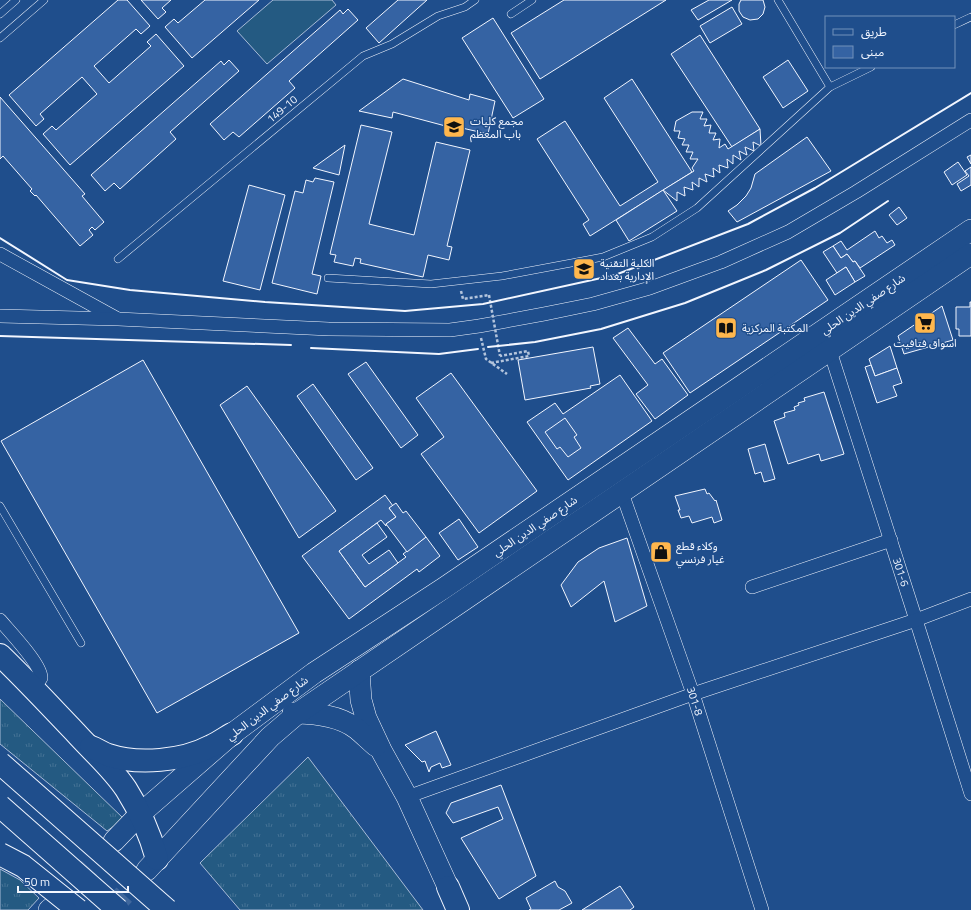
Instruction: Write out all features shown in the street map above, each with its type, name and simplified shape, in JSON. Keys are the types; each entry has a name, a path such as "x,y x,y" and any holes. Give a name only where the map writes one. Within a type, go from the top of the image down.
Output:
{"highway":[{"path":"0,655 34,688 106,765 125,788 147,828 152,864"},
{"path":"85,744 108,755 133,760 160,760 185,756 210,747 232,734"},
{"path":"0,763 167,910"},
{"path":"0,806 118,910"},
{"path":"0,854 23,866 78,910"},
{"path":"448,887 458,910"}],"main road":[{"name":"شارع صفي الدين الحلي","path":"114,841 140,814 232,734 314,674 444,588 971,230"},
{"name":"شارع صفي الدين الحلي","path":"152,864 270,737 298,713 971,254"},
{"path":"359,671 361,700 366,718 381,750 407,797 448,887"},
{"path":"232,734 271,717 298,713 313,713 337,719 355,728 381,750"}],"street":[{"path":"0,316 118,319 329,328 450,330 479,326 593,304 650,288 721,262 788,232 856,192 971,120"},
{"path":"0,254 118,319"},
{"name":"301-6","path":"830,351 971,794"},
{"name":"301-8","path":"622,493 693,694 762,910"},
{"path":"752,587 891,540"},
{"path":"407,797 693,694 916,620 971,599"},
{"path":"0,620 28,653 40,672 41,678 34,688"},
{"path":"448,887 464,910"}],"lane":[{"path":"0,14 16,0"},
{"path":"0,38 44,0"},
{"name":"149-10","path":"118,259 363,56 392,44 438,16 465,7 475,0"},
{"path":"511,14 532,0"},
{"path":"778,0 830,87"},
{"path":"955,25 971,17"},
{"path":"328,278 431,284 502,276 603,257 652,237 697,208 830,87 869,68"},
{"path":"0,506 80,643"}],"path":[{"path":"463,299 489,295 500,356 528,351 529,356 491,363"},
{"path":"479,326 486,359 507,374"}],"green space":[{"path":"273,0 332,0 336,5 267,64 237,31"},
{"path":"0,699 124,819 107,831 0,744"},
{"path":"308,757 423,910 240,910 200,863"},
{"path":"0,869 20,880 39,898 28,910 0,910"}],"building":[{"path":"118,0 127,0 150,26 141,34 136,29 94,66 109,83 151,46 147,42 156,34 184,66 70,165 43,134 52,126 56,130 97,94 82,77 40,114 44,119 36,126 9,95"},
{"path":"141,0 171,0 162,8 166,12 158,19"},
{"path":"205,0 259,0 192,58 165,27 174,19 178,23"},
{"path":"398,0 427,0 379,43 366,28"},
{"path":"564,0 666,0 540,79 511,33"},
{"path":"709,0 732,0 698,20 691,10"},
{"path":"741,0 763,0 765,7 763,14 758,19 750,20 743,17 739,11 739,4"},
{"path":"732,7 742,24 710,43 700,26"},
{"path":"348,9 358,20 289,81 295,88 239,137 233,132 224,140 210,124 340,10 343,14"},
{"path":"493,18 544,99 513,118 462,38"},
{"path":"700,35 760,129 732,147 671,54"},
{"path":"229,60 239,71 170,132 176,139 120,189 114,183 105,191 91,175 221,61 224,65"},
{"path":"788,60 808,91 783,108 763,77"},
{"path":"403,79 469,100 470,94 495,101 488,134 462,128 463,124 455,121 453,128 393,112 392,118 359,111"},
{"path":"632,79 692,172 590,236 583,224 589,220 537,139 565,121 620,206 658,182 604,98"},
{"path":"0,97 85,194 82,196 104,222 95,230 92,227 89,230 93,235 80,246 36,195 35,196 30,191 32,189 3,156 0,159"},
{"path":"692,112 703,112 700,119 707,119 704,126 711,125 709,133 716,133 713,140 720,139 719,148 725,144 728,149 760,129 761,146 753,142 754,151 745,147 747,155 739,151 741,160 733,155 733,164 727,159 728,168 719,165 720,173 713,168 714,177 705,174 707,182 699,178 699,187 692,182 693,190 684,187 685,196 677,192 677,201 663,190 694,171 692,168 698,159 690,159 693,152 686,152 689,145 682,145 685,139 678,138 680,131 674,131 676,121"},
{"path":"361,125 392,132 369,224 414,235 436,142 470,150 447,246 452,247 449,260 428,255 423,277 360,263 361,259 355,258 353,266 334,262 336,255 330,254"},
{"path":"807,137 831,171 737,222 728,211 746,196 751,188 755,174"},
{"path":"345,145 339,175 313,168"},
{"path":"971,155 971,164 967,157"},
{"path":"958,162 967,175 952,185 944,172"},
{"path":"971,167 971,185 961,191 957,184 969,176 965,171"},
{"path":"315,178 334,182 312,274 321,276 317,294 272,283 295,191 303,193 306,180 313,182"},
{"path":"249,185 285,195 260,290 223,281"},
{"path":"663,190 677,211 629,241 616,220"},
{"path":"899,207 907,218 897,225 889,215"},
{"path":"875,231 879,238 882,236 887,243 892,240 895,245 860,268 847,254 841,258 833,246 841,241 847,250"},
{"path":"833,246 841,258 847,254 853,262 855,261 865,276 855,282 846,267 837,273 823,252"},
{"path":"801,260 828,300 690,393 663,353"},
{"path":"846,267 855,282 835,295 826,280"},
{"path":"970,302 971,336 959,336 959,329 956,329 956,307 970,307"},
{"path":"942,306 953,340 904,354 898,336"},
{"path":"628,328 655,364 662,359 688,395 655,419 636,394 648,385 613,338"},
{"path":"890,346 897,368 875,376 869,359"},
{"path":"593,347 600,384 590,386 591,388 525,400 518,360"},
{"path":"143,360 299,633 157,713 1,441"},
{"path":"366,362 418,435 401,448 348,374"},
{"path":"871,365 875,376 897,368 902,383 893,386 897,396 877,403 865,367"},
{"path":"451,373 537,491 479,533 421,454 444,437 416,398"},
{"path":"620,375 652,421 568,480 527,422 555,403 563,414"},
{"path":"313,384 373,468 356,480 297,396"},
{"path":"247,386 336,511 299,538 220,405"},
{"path":"824,392 844,454 821,461 819,454 788,464 774,421 785,417 784,413 795,410 794,407 799,405 798,403 805,401 804,398"},
{"path":"565,418 577,435 574,437 581,448 568,457 560,447 557,449 545,432"},
{"path":"765,444 775,479 764,482 761,472 755,474 748,449"},
{"path":"705,489 707,494 709,493 715,501 716,500 722,520 714,523 712,517 692,523 689,516 681,518 675,496"},
{"path":"385,495 393,506 389,508 396,517 386,524 386,526 381,520 339,551 365,587 406,557 403,554 426,537 440,556 419,572 417,569 349,619 302,556"},
{"path":"396,503 403,513 406,511 426,537 407,552 386,524 396,517 389,508"},
{"path":"459,519 478,547 458,560 439,533"},
{"path":"377,523 387,537 362,555 369,564 389,550 398,563 365,587 339,551"},
{"path":"627,538 647,606 615,622 604,581 571,607 561,585 578,562 599,548"},
{"path":"436,731 451,765 442,768 440,763 431,767 429,772 425,761 422,762 405,745"},
{"path":"501,785 536,876 499,899 461,838 503,819 498,807 453,823 446,813 451,803"},
{"path":"555,881 558,887 565,891 572,903 559,910 529,910 531,909 526,898"},
{"path":"620,886 634,907 630,910 582,910"}],"tunnel":[{"path":"54,906 114,841"},
{"path":"110,910 147,870"}],"wall":[{"path":"0,238 67,280 130,290 265,302 405,311 483,304 615,275 748,224 815,188 971,93"},
{"path":"488,347 535,342 601,329 685,303 766,270 840,233 888,201"},
{"path":"0,336 291,345"},
{"path":"311,348 439,354 478,349"}],"place":[{"name":"مجمع كليات باب المعظم","path":"454,127"},
{"name":"الكلية التقنية الإدارية بغداد","path":"584,269"},
{"name":"اسواق فتافيت","path":"925,323"},
{"name":"المكتبة المركزية","path":"726,328"},
{"name":"وكلاء قطع غيار فرنسي","path":"661,552"}]}
